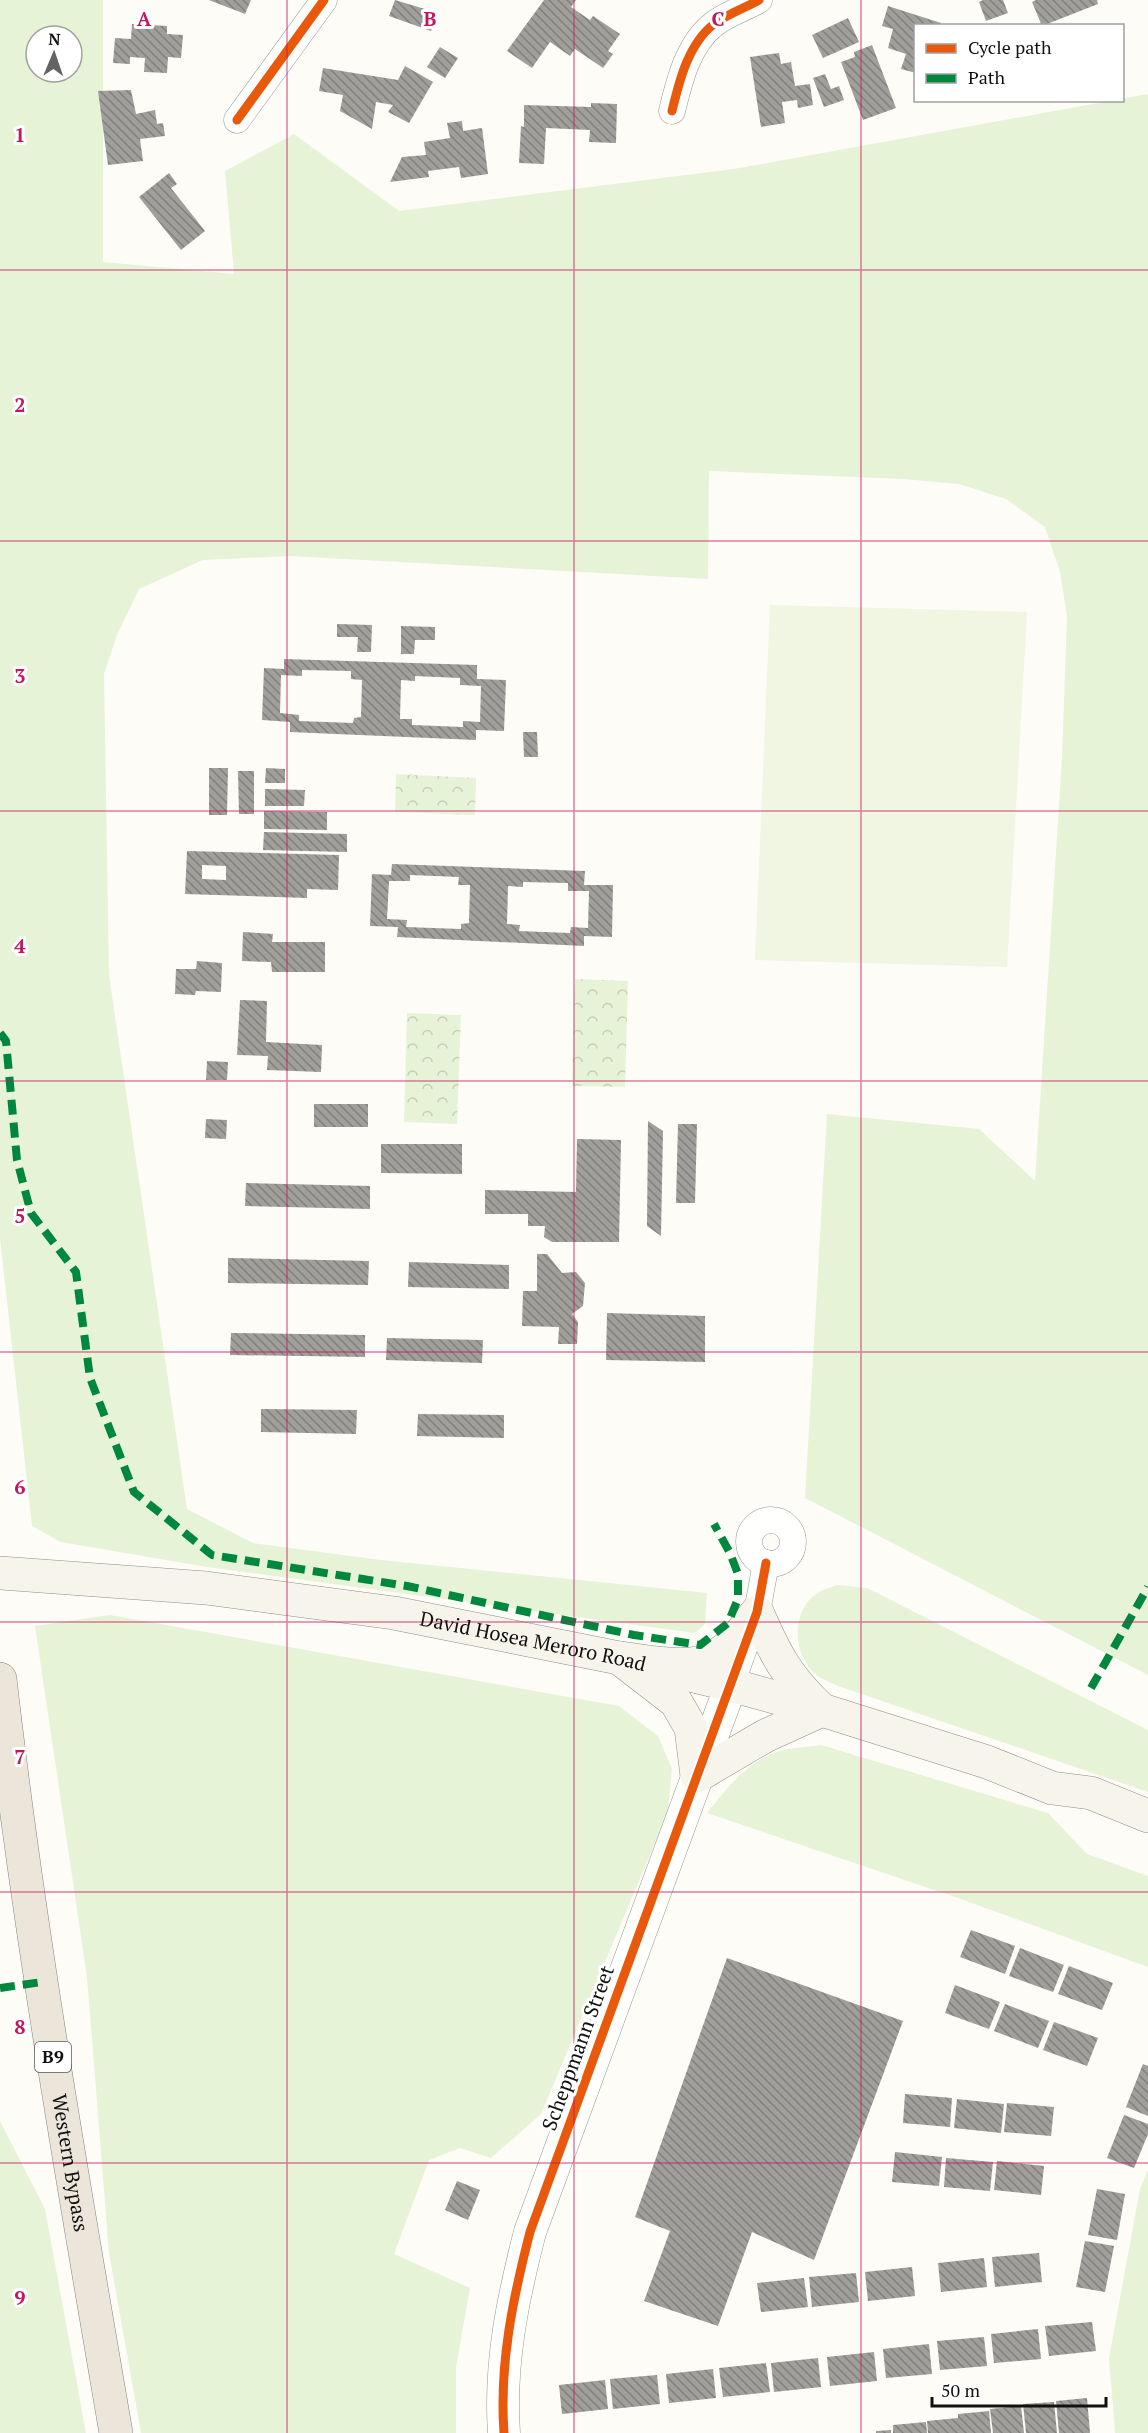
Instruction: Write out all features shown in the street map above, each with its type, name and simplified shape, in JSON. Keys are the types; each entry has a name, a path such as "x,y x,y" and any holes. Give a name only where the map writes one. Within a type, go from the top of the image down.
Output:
{"highway":[{"name":"Western Bypass","path":"0,1679 70,2167 116,2433"}],"main road":[{"name":"David Hosea Meroro Road","path":"0,1573 70,1576 206,1588 394,1613 619,1658 822,1710 987,1762 1052,1788 1092,1793 1148,1816"},
{"path":"757,1612 784,1669 795,1684 822,1710 765,1736 697,1776 691,1728 676,1702 619,1658 674,1663 705,1662 733,1643 757,1612"},
{"name":"David Hosea Meroro Road","path":"1052,1788 1082,1812 1148,1838"}],"street":[{"path":"237,120 324,0"},
{"path":"672,111 683,69 694,49 713,25 759,0"},
{"path":"731,1685 757,1612 766,1563"},
{"name":"Scheppmann Street","path":"504,2433 502,2407 505,2354 515,2288 530,2232 731,1685"}],"green space":[{"path":"0,0 103,0 103,262 234,274 225,171 294,134 399,211 734,169 1104,102 1124,102 1124,98 1148,94 1148,1675 805,1498 827,1114 979,1129 1035,1181 1062,758 1067,616 1060,572 1045,527 1006,499 959,484 904,479 709,471 708,579 290,556 203,560 139,589 117,635 104,674 109,975 187,1509 253,1543 381,1560 707,1593 705,1624 695,1633 207,1567 61,1542 32,1526 0,1238"},
{"path":"770,605 1027,612 1007,967 755,960"},
{"path":"396,774 476,778 475,815 395,812"},
{"path":"575,979 628,981 625,1087 572,1086"},
{"path":"407,1013 461,1015 457,1124 404,1122"},
{"path":"837,1585 867,1588 1148,1730 1148,1792 822,1679 807,1665 802,1655 798,1633 799,1622 802,1611 816,1594"},
{"path":"110,1615 619,1706 658,1736 672,1769 668,1812 541,2114 491,2158 460,2148 429,2160 394,2254 470,2288 456,2367 456,2433 141,2433 109,2253 87,1977 35,1626"},
{"path":"821,1745 1048,1813 1087,1854 1148,1876 1148,1967 958,1898 707,1813 740,1775 760,1760 783,1750"},
{"path":"0,2121 45,2209 86,2433 0,2433"},
{"path":"1148,2170 1148,2433 1115,2433 1109,2358 1140,2189"}],"building":[{"path":"209,0 251,0 245,14"},
{"path":"395,0 438,13 431,31 389,16"},
{"path":"544,0 576,0 571,7 590,20 593,16 620,34 608,51 613,54 603,68 575,49 570,56 550,42 532,68 507,51"},
{"path":"1003,0 1008,13 986,21 979,2"},
{"path":"1036,0 1097,0 1098,4 1047,24 1041,24 1032,2"},
{"path":"888,6 941,23 914,24 914,72 901,69 906,54 888,48 893,29 882,26"},
{"path":"848,18 859,42 823,58 812,35"},
{"path":"132,24 167,26 167,34 183,35 181,58 168,57 167,73 144,72 145,58 130,57 130,64 113,63 115,38 131,39"},
{"path":"872,45 896,108 863,120 841,62 855,57 854,52"},
{"path":"440,47 458,58 445,78 427,67"},
{"path":"779,53 781,64 791,62 795,86 810,84 813,105 798,108 797,100 782,102 785,123 761,127 750,57"},
{"path":"405,66 433,82 409,123 388,112 393,105 376,102 372,129 340,111 343,95 319,91 323,68 398,80"},
{"path":"825,74 831,89 839,86 844,100 824,107 813,78"},
{"path":"131,90 136,114 155,110 157,124 163,123 165,136 140,139 143,161 108,165 98,91"},
{"path":"591,103 617,104 616,143 589,142 590,130 546,128 544,164 519,163 521,126 524,127 524,105 591,107"},
{"path":"462,121 463,131 482,128 488,174 461,178 459,167 428,171 429,177 390,182 402,157 426,155 424,142 450,138 447,123"},
{"path":"169,173 177,184 171,188 205,231 181,250 139,197"},
{"path":"337,624 372,625 371,652 357,652 358,637 337,637"},
{"path":"401,626 435,627 435,640 415,640 414,654 401,654"},
{"path":"284,659 477,665 477,679 506,680 504,731 476,730 476,740 290,732 290,722 262,720 264,668 284,669","holes":["302,670 351,671 351,679 362,680 361,717 354,718 353,723 299,721 299,715 280,713 281,675 302,676","415,676 460,678 460,685 481,686 480,722 463,721 463,727 412,725 412,719 400,719 401,680 415,681"]},
{"path":"523,732 537,732 538,757 524,757"},
{"path":"209,768 228,768 227,815 209,815"},
{"path":"266,768 285,769 285,783 265,783"},
{"path":"238,771 254,771 254,814 239,814"},
{"path":"265,789 305,790 304,806 265,806"},
{"path":"264,811 327,812 327,830 264,829"},
{"path":"264,832 347,834 347,852 263,850"},
{"path":"187,851 339,855 338,890 307,889 307,898 185,894","holes":["202,865 226,866 226,880 202,879"]},
{"path":"392,864 585,871 584,885 613,885 612,937 584,936 584,946 397,937 398,927 370,926 372,874 391,875","holes":["410,875 459,877 458,885 470,885 469,923 461,924 461,929 406,927 407,920 387,919 389,881 410,881","523,882 568,883 568,891 589,891 588,928 571,927 570,933 519,931 520,925 507,924 508,886 523,887"]},
{"path":"243,932 273,934 272,942 325,942 325,972 272,972 271,962 242,961"},
{"path":"197,961 222,963 221,992 196,991 195,995 175,994 176,969 196,969"},
{"path":"240,1000 267,1001 266,1042 322,1045 321,1072 267,1070 268,1056 237,1055"},
{"path":"207,1061 228,1062 227,1080 206,1080"},
{"path":"314,1104 368,1104 368,1127 314,1127"},
{"path":"206,1119 227,1120 226,1139 205,1138"},
{"path":"648,1121 663,1131 661,1236 647,1226"},
{"path":"678,1124 697,1124 695,1203 676,1203"},
{"path":"577,1139 621,1140 619,1242 552,1242 544,1237 545,1226 528,1226 528,1214 485,1214 485,1190 576,1192"},
{"path":"381,1144 462,1144 462,1174 381,1173"},
{"path":"246,1183 370,1186 370,1209 245,1206"},
{"path":"537,1254 547,1254 562,1273 576,1272 585,1283 583,1306 572,1314 578,1322 577,1344 558,1344 559,1327 522,1326 523,1291 537,1291"},
{"path":"228,1258 369,1261 368,1285 228,1283"},
{"path":"409,1262 509,1265 509,1289 408,1287"},
{"path":"607,1313 705,1316 705,1362 606,1360"},
{"path":"231,1333 365,1335 365,1357 230,1355"},
{"path":"387,1338 483,1340 482,1363 386,1360"},
{"path":"261,1409 357,1410 356,1434 261,1432"},
{"path":"418,1414 504,1415 504,1438 417,1436"},
{"path":"971,1930 1015,1946 1005,1974 960,1957"},
{"path":"1020,1948 1064,1965 1053,1992 1009,1976"},
{"path":"727,1958 903,2021 814,2260 752,2232 718,2326 644,2301 670,2231 635,2217"},
{"path":"1069,1966 1113,1983 1102,2010 1058,1994"},
{"path":"955,1985 1000,2002 989,2029 945,2013"},
{"path":"1005,2004 1049,2021 1038,2048 994,2031"},
{"path":"1054,2022 1098,2038 1087,2066 1043,2050"},
{"path":"1143,2064 1148,2066 1148,2116 1126,2107"},
{"path":"905,2094 952,2098 950,2127 903,2123"},
{"path":"957,2099 1004,2104 1001,2133 954,2128"},
{"path":"1007,2103 1054,2107 1051,2136 1004,2132"},
{"path":"1124,2115 1148,2124 1148,2134 1134,2168 1107,2158"},
{"path":"895,2152 942,2157 939,2186 892,2182"},
{"path":"946,2158 993,2162 990,2191 944,2187"},
{"path":"997,2161 1044,2166 1041,2195 994,2190"},
{"path":"457,2181 480,2190 468,2220 445,2210"},
{"path":"1097,2189 1125,2194 1117,2240 1088,2235"},
{"path":"1085,2241 1114,2246 1105,2292 1076,2287"},
{"path":"1039,2253 1042,2282 995,2287 992,2257"},
{"path":"984,2258 987,2287 941,2292 938,2263"},
{"path":"912,2267 915,2296 868,2301 865,2272"},
{"path":"856,2273 859,2302 812,2307 809,2277"},
{"path":"804,2278 808,2307 761,2312 757,2283"},
{"path":"1092,2322 1096,2351 1049,2356 1045,2326"},
{"path":"1038,2329 1041,2359 994,2363 991,2334"},
{"path":"984,2337 987,2366 940,2370 937,2341"},
{"path":"929,2344 932,2374 886,2378 883,2349"},
{"path":"874,2352 877,2381 830,2386 827,2357"},
{"path":"818,2358 821,2387 774,2392 771,2363"},
{"path":"766,2363 770,2392 723,2397 719,2368"},
{"path":"713,2369 716,2398 669,2403 666,2374"},
{"path":"657,2375 660,2404 613,2409 610,2379"},
{"path":"605,2380 608,2409 562,2414 559,2385"},
{"path":"1087,2398 1090,2433 1059,2433 1056,2401"},
{"path":"1054,2402 1057,2433 1026,2433 1023,2404"},
{"path":"1021,2406 1024,2433 993,2433 990,2409"},
{"path":"989,2411 991,2433 928,2433 927,2421 958,2418 958,2414"},
{"path":"926,2422 927,2433 893,2433 893,2425"},
{"path":"891,2430 891,2433 876,2433 876,2431"}],"marked path":[{"path":"0,1033 6,1041 17,1160 31,1213 76,1272 90,1378 134,1492 212,1555 407,1586 634,1635 700,1645 728,1623 738,1599 738,1574 730,1553 714,1524"},
{"path":"1091,1688 1148,1587"},
{"path":"0,1988 42,1982"}],"cycle path":[{"path":"237,120 324,0"},
{"path":"672,111 686,64 697,42 714,24 759,0"},
{"path":"504,2433 504,2382 509,2331 530,2232 757,1612 766,1563"}]}
